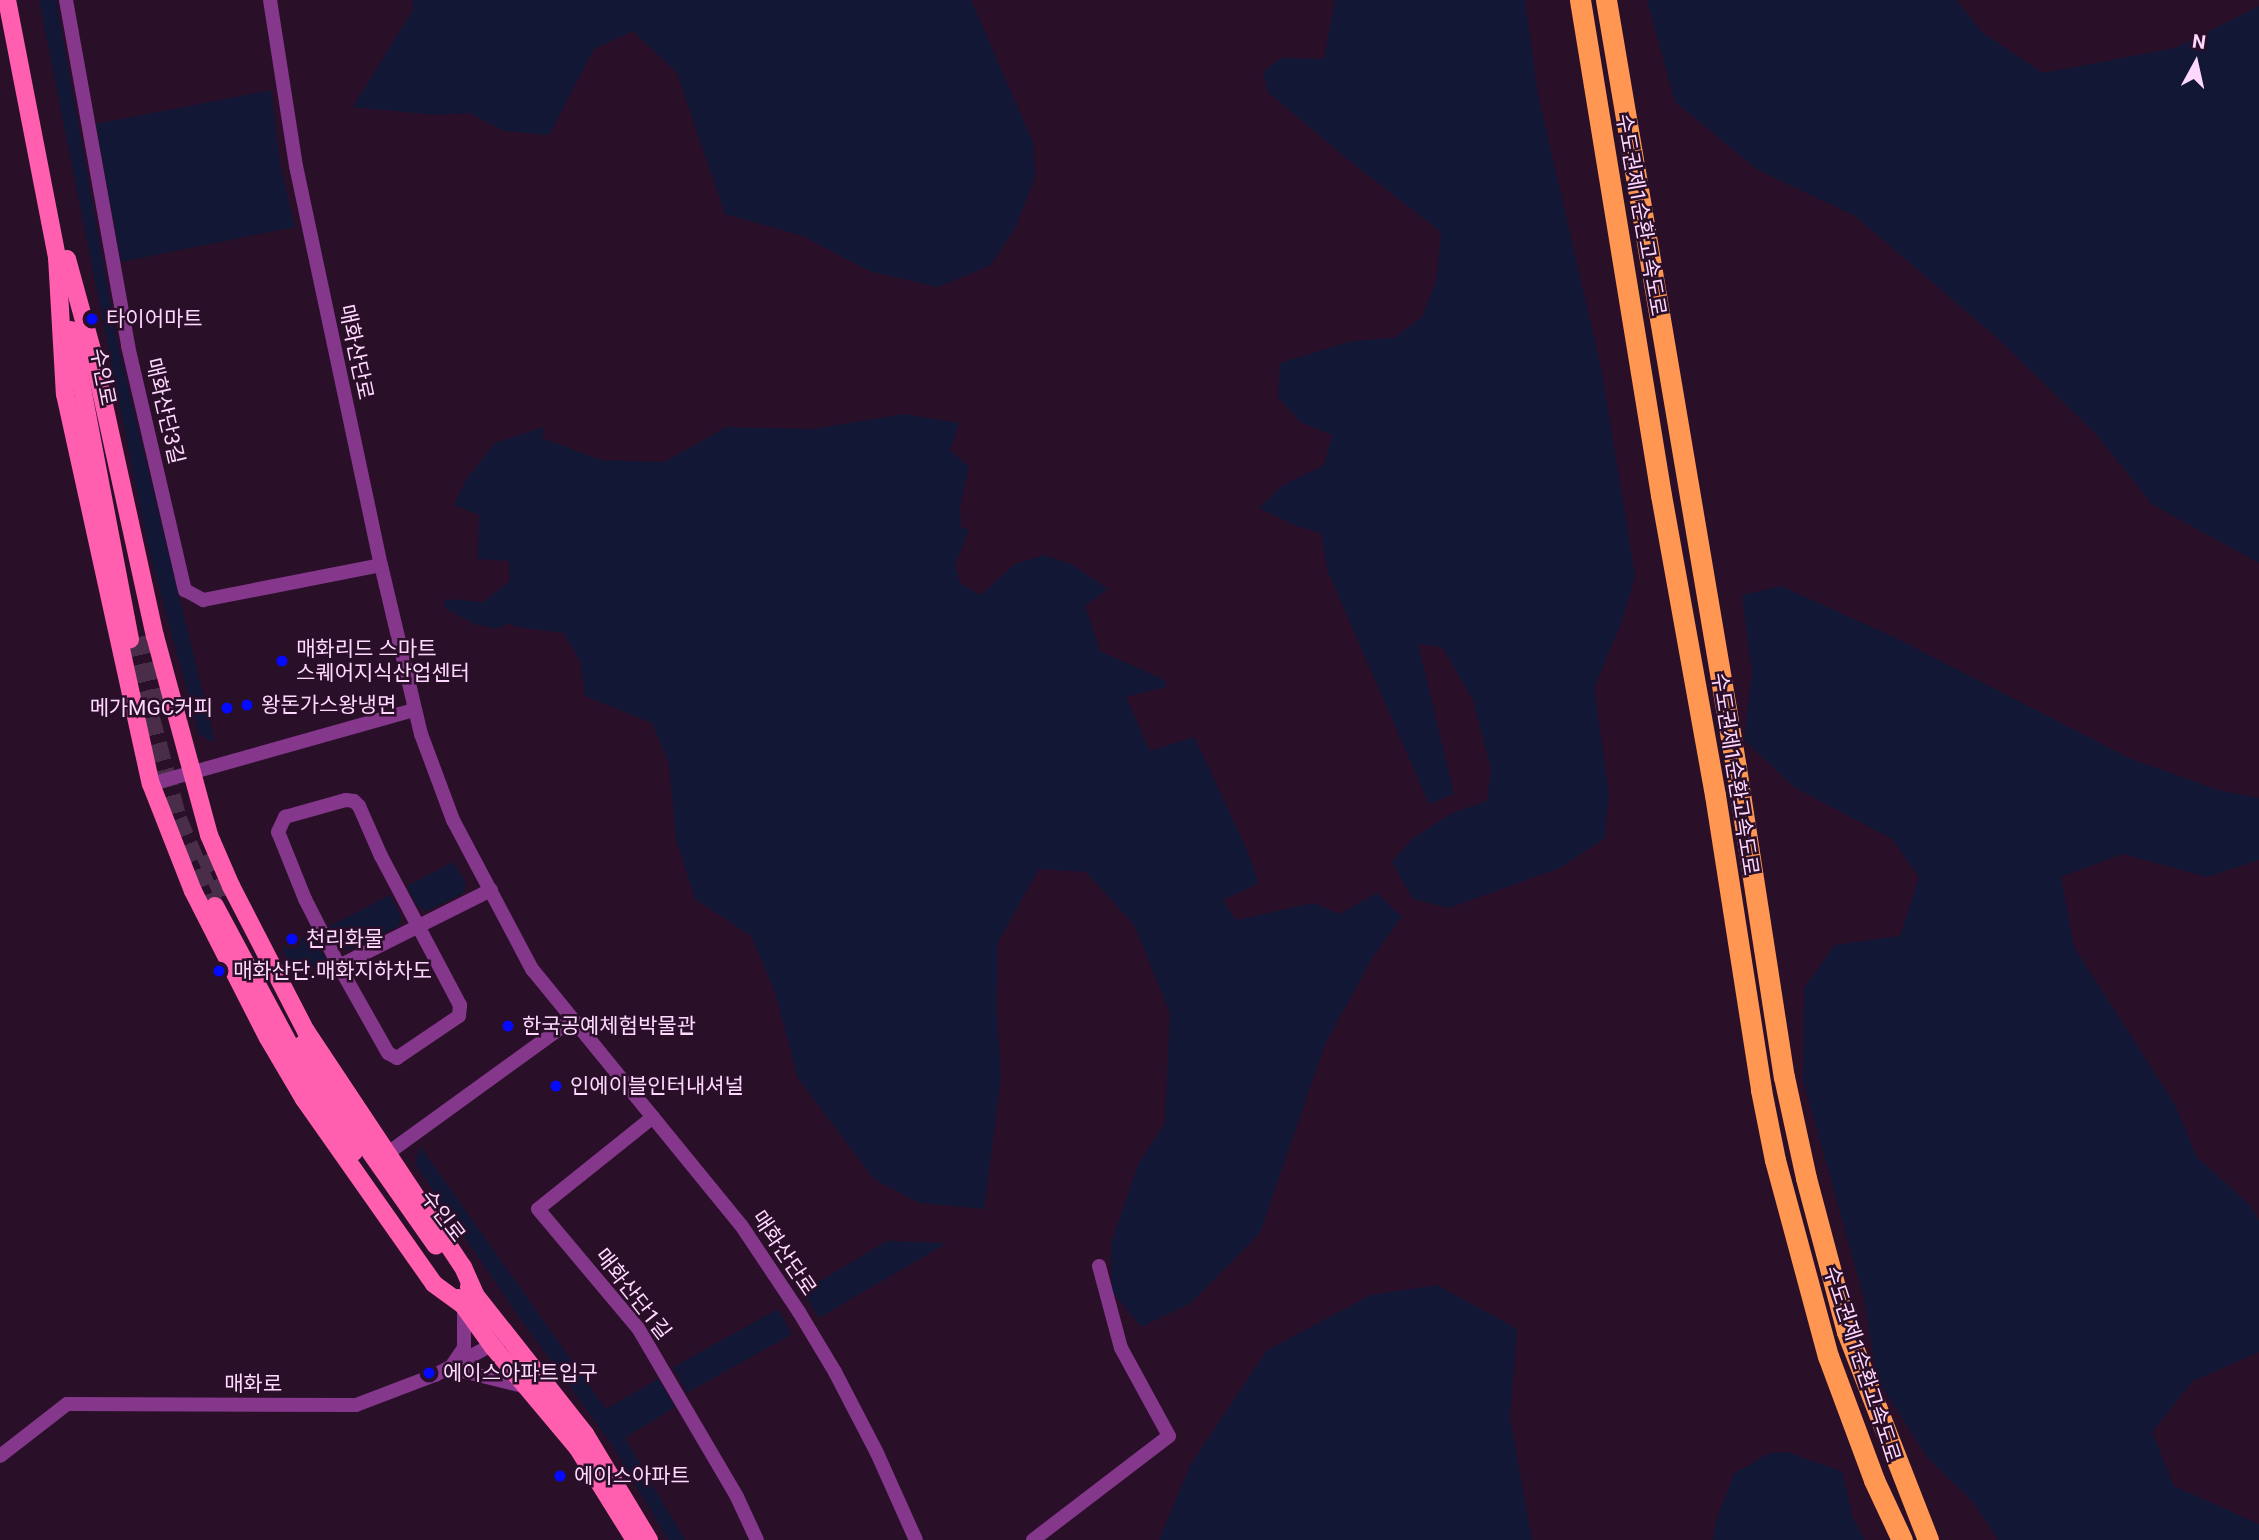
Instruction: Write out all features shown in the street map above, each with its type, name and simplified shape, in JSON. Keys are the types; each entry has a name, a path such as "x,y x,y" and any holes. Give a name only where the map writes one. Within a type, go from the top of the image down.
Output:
{"highway":[{"name":"수도권제1순환고속도로","path":"1580,0 1661,495 1715,795 1763,1102 1779,1173 1828,1356 1874,1480 1902,1540"},
{"name":"수도권제1순환고속도로","path":"1606,0 1736,768 1787,1090 1806,1178 1847,1332 1928,1540"}],"main road":[{"name":"수인로","path":"6,0 62,258 136,638"},
{"name":"수인로","path":"18,0 62,258"},
{"path":"62,258 92,351 152,623 189,771 209,835 219,902"},
{"path":"62,258 65,394 151,784 219,902 463,1267 469,1300"},
{"name":"수인로","path":"219,902 314,1091 469,1300 493,1347 577,1447 635,1540"},
{"name":"수인로","path":"469,1300 509,1336 585,1434 649,1540"}],"street":[{"name":"매화산단3길","path":"66,0 128,346 185,590 203,600 381,565"},
{"name":"매화산단로","path":"270,0 296,166 381,565 430,764 453,820 532,969 741,1226 799,1312 835,1372 877,1453 916,1540"},
{"path":"151,784 189,771 415,710"},
{"path":"346,800 354,801 419,927 461,1011 459,1016 397,1058 388,1053 305,899 278,832 285,817 346,800"},
{"path":"339,965 491,890"},
{"path":"388,1153 572,1020"},
{"name":"매화산단1길","path":"653,1117 538,1209 638,1328 737,1497 757,1540"},
{"path":"1033,1540 1169,1436 1121,1348 1099,1266"},
{"path":"469,1300 464,1348 450,1368 527,1387"},
{"name":"매화로","path":"0,1456 67,1404 356,1405 450,1368 509,1336"}],"shaded area":[{"path":"39,0 56,0 118,346 215,743 199,735 148,547"},
{"path":"412,0 971,0 1033,142 1035,177 1016,226 991,265 938,287 869,271 803,236 725,214 677,73 633,31 594,49 549,135 504,131 470,113 436,115 353,107 414,8"},
{"path":"1335,0 1525,0 1538,95 1602,372 1635,576 1623,619 1594,688 1609,793 1605,838 1560,868 1449,908 1413,899 1392,862 1412,839 1452,813 1487,801 1491,769 1473,700 1442,647 1418,644 1454,794 1429,804 1328,572 1321,533 1296,526 1259,508 1283,485 1324,465 1332,435 1300,422 1278,397 1280,363 1352,341 1394,338 1422,317 1437,278 1441,232 1347,159 1268,92 1263,72 1281,58 1324,59"},
{"path":"1647,0 1956,0 1982,32 2043,73 2175,48 2259,6 2259,563 2153,505 2096,434 1995,336 1855,216 1758,170 1675,102"},
{"path":"271,90 281,168 295,227 121,262 96,124"},
{"path":"904,414 959,423 950,450 969,467 960,507 961,527 969,530 955,565 960,583 981,595 1015,564 1044,555 1071,564 1108,589 1085,606 1100,651 1165,680 1166,687 1126,697 1150,751 1194,737 1245,845 1259,883 1223,900 1236,920 1314,903 1339,914 1377,893 1402,917 1374,955 1325,1044 1260,1233 1191,1303 1141,1327 1112,1291 1111,1243 1138,1165 1165,1123 1170,1013 1134,925 1086,872 1039,869 998,942 997,1010 1001,1078 984,1209 919,1203 874,1179 798,1078 775,992 751,936 695,899 676,839 669,763 652,723 585,696 581,663 564,633 516,627 509,623 497,629 474,624 445,608 445,599 483,602 510,581 509,561 478,559 479,515 454,505 467,478 495,443 544,427 542,438 601,460 665,462 726,427 812,429"},
{"path":"1781,586 1896,638 2129,758 2218,790 2259,798 2259,860 2207,877 2123,854 2061,877 2074,947 2174,1103 2197,1157 2249,1204 2259,1221 2259,1352 2193,1381 2152,1432 2174,1486 2259,1524 2259,1540 1998,1540 1974,1503 1927,1457 1877,1379 1864,1298 1803,1080 1804,988 1835,945 1900,936 1919,877 1892,839 1794,787 1744,740 1752,673 1742,595"},
{"path":"453,862 466,883 464,893 427,911 417,907 407,886"},
{"path":"390,895 401,917 399,926 348,950 339,946 330,926"},
{"path":"312,933 326,961 296,976 282,948"},
{"path":"420,1146 606,1409 658,1379 675,1407 625,1438 685,1540 668,1540 612,1445 514,1310 415,1164"},
{"path":"887,1241 947,1243 819,1318 803,1291"},
{"path":"1437,1285 1517,1329 1510,1418 1532,1540 1159,1540 1191,1464 1267,1350 1371,1295"},
{"path":"778,1309 792,1334 687,1393 673,1367"},
{"path":"1787,1452 1842,1471 1853,1518 1865,1540 1713,1540 1716,1521 1734,1474 1769,1453"}],"tunnel":[{"path":"143,636 160,708"},
{"path":"130,639 178,819 215,906"},
{"path":"205,855 227,903"}],"place":[{"name":"타이어마트","path":"92,319"},
{"name":"매화리드 스마트 스퀘어지식산업센터","path":"282,661"},
{"name":"왕돈가스왕냉면","path":"247,705"},
{"name":"메가MGC커피","path":"227,708"},
{"name":"천리화물","path":"292,939"},
{"name":"매화산단.매화지하차도","path":"219,971"},
{"name":"한국공예체험박물관","path":"508,1026"},
{"name":"인에이블인터내셔널","path":"556,1086"},
{"name":"에이스아파트입구","path":"429,1373"},
{"name":"에이스아파트","path":"560,1476"}]}
